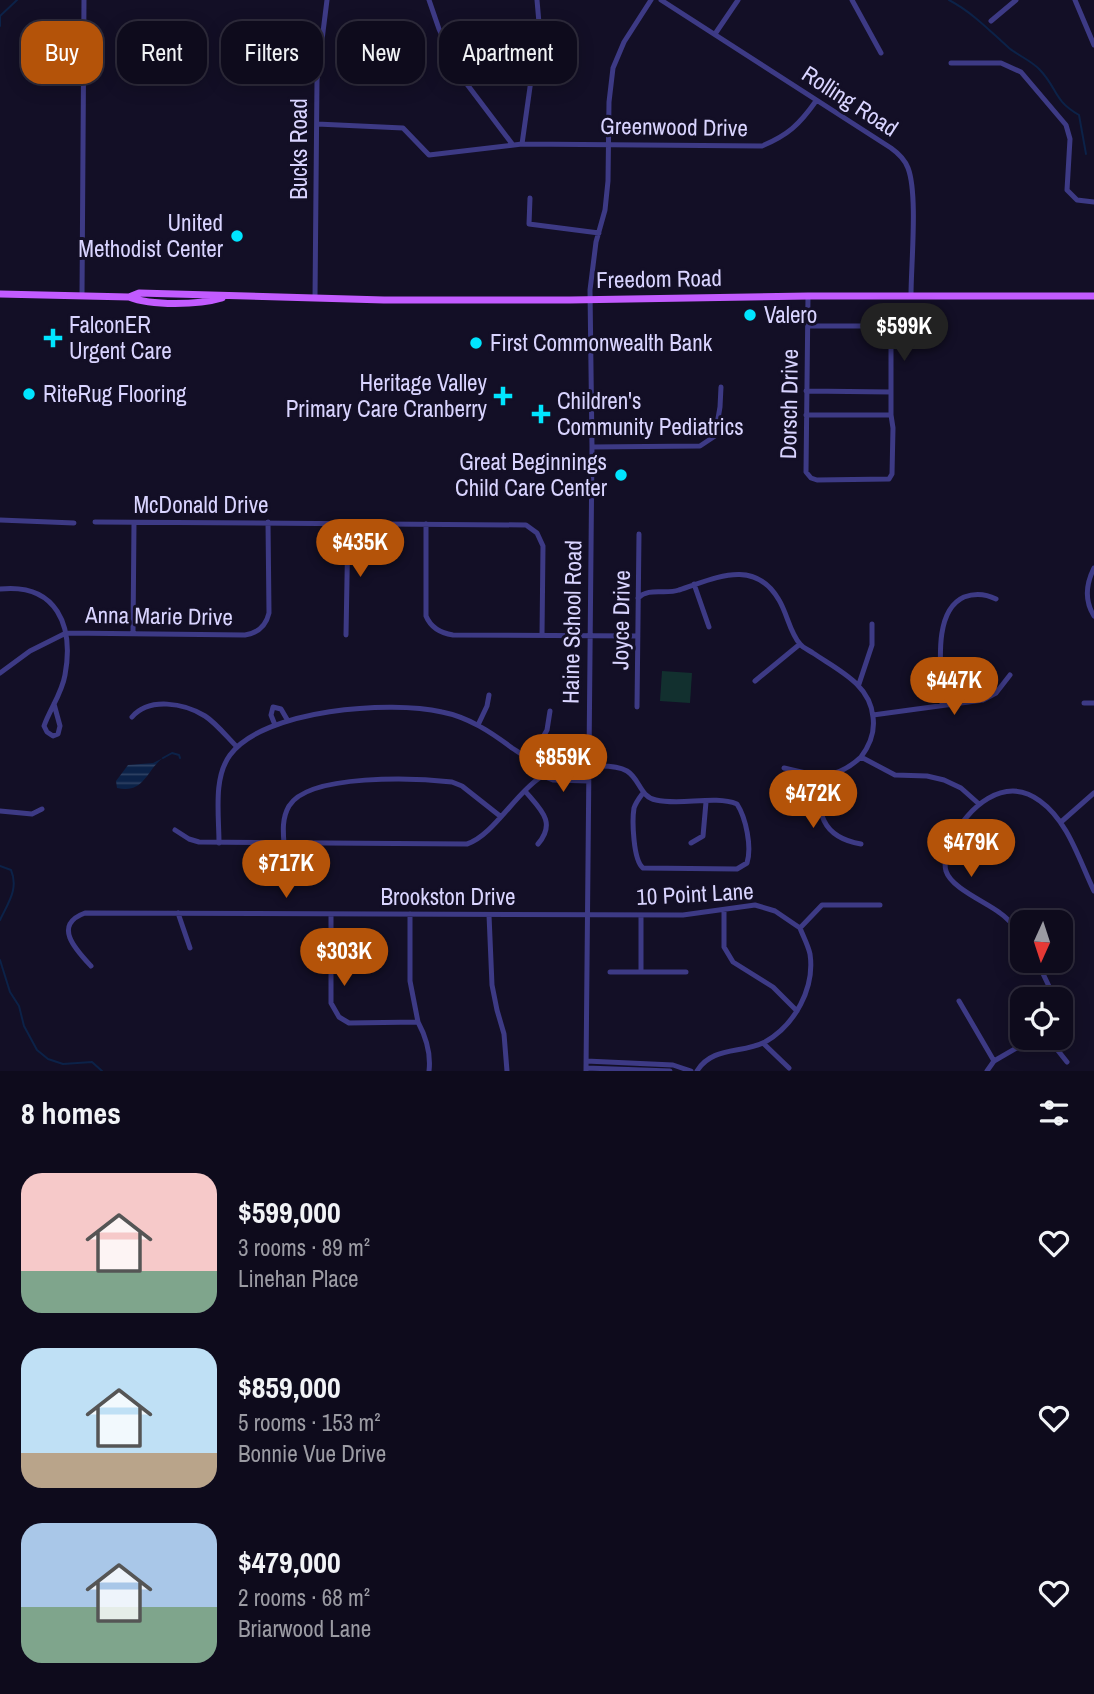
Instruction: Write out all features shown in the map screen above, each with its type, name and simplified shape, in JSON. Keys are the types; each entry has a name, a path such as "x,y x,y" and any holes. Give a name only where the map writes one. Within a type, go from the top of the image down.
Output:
{"main road":[{"name":"Freedom Road","path":"0,294 129,297 139,301 179,302 209,302 225,297 589,300 911,295 1094,296"}],"street":[{"path":"82,295 84,0"},
{"name":"Bucks Road","path":"316,298 317,80 327,0"},
{"path":"429,0 460,75 513,145"},
{"path":"522,144 540,23 537,0"},
{"name":"Haine School Road","path":"586,1067 592,447 589,300 592,267 606,210 609,102 613,68 624,42 651,0"},
{"name":"Rolling Road","path":"661,0 891,148 907,165 912,190 911,295"},
{"path":"715,34 738,0"},
{"path":"852,0 881,53"},
{"path":"991,21 1016,0"},
{"path":"1074,0 1094,43"},
{"path":"951,63 1001,62 1021,72 1066,125 1070,139 1067,190 1077,200 1094,202"},
{"name":"Greenwood Drive","path":"317,124 403,128 429,155 522,144 761,146 784,136 805,117 816,101"},
{"path":"530,198 529,224 599,233"},
{"name":"Dorsch Drive","path":"808,296 806,472 817,480 885,480 892,474 891,415"},
{"path":"806,415 891,415 891,331 887,327 808,326"},
{"path":"592,447 700,446 715,436 721,387"},
{"path":"806,391 891,392"},
{"path":"0,520 74,523"},
{"name":"McDonald Drive","path":"95,522 521,524 537,533 542,542 542,635"},
{"name":"Anna Marie Drive","path":"0,673 30,652 66,633 245,635 258,630 267,621 269,610 268,522"},
{"path":"133,633 134,523"},
{"path":"346,635 348,523"},
{"path":"426,524 426,616 432,626 443,633 638,636"},
{"name":"Joyce Drive","path":"638,707 639,534"},
{"path":"1094,568 1088,582 1087,596 1094,616"},
{"path":"638,598 646,592 673,592 715,576 747,575 762,582 779,599 800,644 859,684 867,694 873,715 870,740 862,757 839,772 818,776 784,768"},
{"path":"694,584 709,627"},
{"path":"0,589 26,589 45,597 58,610 65,624 65,676 44,726 48,734 53,736 58,734 60,728 54,704"},
{"path":"942,704 942,633 947,612 953,604 969,595 984,594 996,599"},
{"path":"859,684 872,645 872,624"},
{"path":"755,681 800,644"},
{"path":"873,715 991,697 1001,689 1010,675"},
{"path":"478,725 489,695"},
{"path":"1083,703 1094,703"},
{"path":"132,717 147,706 179,706 205,716 237,747"},
{"path":"219,843 220,778 225,762 237,747 275,725 353,710 401,706 445,712 478,725 530,760 543,776 553,780 589,781"},
{"path":"275,725 271,715 273,707 281,709 288,721"},
{"path":"530,760 547,730 550,711"},
{"path":"862,757 895,775 927,776 944,780 961,788 979,804"},
{"path":"175,830 195,842 467,844 484,835 525,791 543,776 553,771 588,767 623,770 634,777 649,798 664,802 732,802 740,808 749,849 747,863 737,869 648,869 638,865 635,856 634,808 643,793"},
{"path":"818,776 820,814 829,830 842,839 861,844"},
{"path":"284,844 283,822 287,810 303,793 321,787 377,779 452,782 462,786 500,816"},
{"path":"525,791 547,822 547,832 538,844"},
{"path":"1010,923 1002,914 956,885 947,873 946,858 961,825 979,804 1002,792 1020,791 1039,800 1061,822 1094,891"},
{"path":"1061,822 1094,793"},
{"path":"691,843 703,836 706,802"},
{"path":"0,811 32,814 42,808"},
{"name":"10 Point Lane","path":"587,916 683,915 755,905 775,911 800,928"},
{"path":"586,1067 673,1065 694,1071 703,1060 763,1043 780,1030 797,1011 810,985 810,953 800,928 822,905 880,905"},
{"path":"724,910 723,947 733,962 773,987 797,1011"},
{"name":"Brookston Drive","path":"91,966 71,942 68,933 70,923 76,916 85,913 587,916"},
{"path":"178,913 190,948"},
{"path":"331,914 331,1003 338,1017 349,1023 418,1022"},
{"path":"410,914 410,981 418,1022 425,1035 429,1071"},
{"path":"489,915 492,985 504,1034 507,1071"},
{"path":"641,915 641,972"},
{"path":"610,972 686,972"},
{"path":"959,1001 994,1061"},
{"path":"763,1043 789,1068"},
{"path":"987,1071 994,1061 1013,1050"},
{"path":"1058,1050 1068,1062"},
{"path":"586,1067 670,1071"}],"green space":[{"path":"662,671 692,673 690,703 660,701"}],"water":[{"path":"163,758 134,788 117,788 116,781 128,765 153,763"}],"waterway":[{"path":"0,26 0,16 17,0"},
{"path":"949,0 1040,70 1064,104 1079,115 1086,154"},
{"path":"163,758 172,753 180,758"},
{"path":"0,866 11,870 14,883 12,896 0,920"},
{"path":"0,960 10,992 19,1006 24,1026 37,1050 48,1059 63,1064 92,1062 102,1071"}],"place":[{"name":"United Methodist Center","path":"237,236"},
{"name":"Valero","path":"750,315"},
{"name":"FalconER Urgent Care","path":"53,338"},
{"name":"First Commonwealth Bank","path":"476,343"},
{"name":"RiteRug Flooring","path":"29,394"},
{"name":"Heritage Valley Primary Care Cranberry","path":"503,396"},
{"name":"Children's Community Pediatrics","path":"541,414"},
{"name":"Great Beginnings Child Care Center","path":"621,475"}]}
